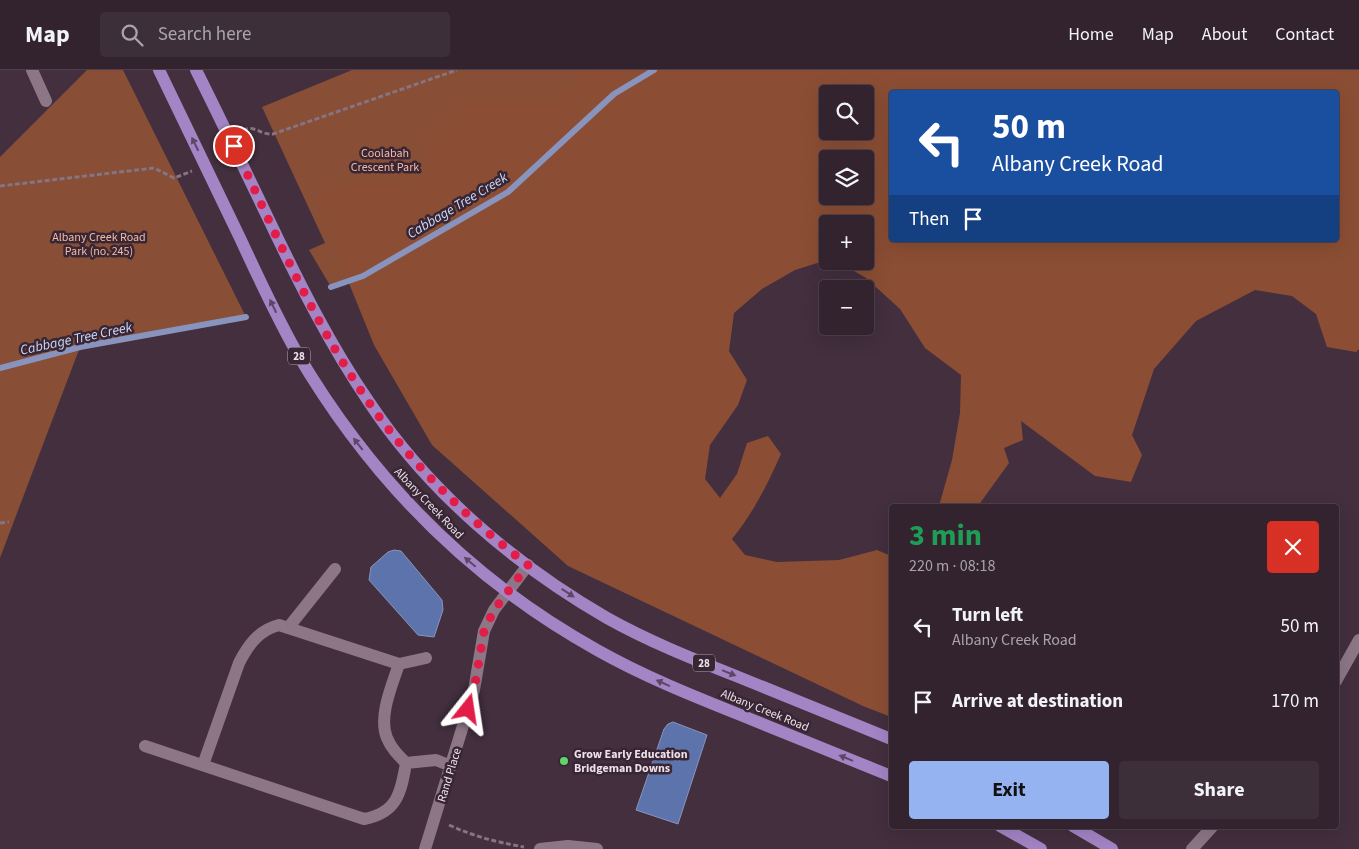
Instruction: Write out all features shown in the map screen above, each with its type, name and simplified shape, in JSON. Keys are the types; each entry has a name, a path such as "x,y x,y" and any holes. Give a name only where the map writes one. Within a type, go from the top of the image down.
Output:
{"main road":[{"name":"Albany Creek Road","path":"159,70 296,351 335,412 378,469 426,523 481,572 508,592 558,627 632,669 889,775"},
{"name":"Albany Creek Road","path":"196,70 319,321 370,404 406,451 470,518 528,565 586,605 640,635 695,660 889,738"},
{"path":"1005,829 1041,849"},
{"path":"1078,829 1112,849"}],"street":[{"path":"32,70 46,102"},
{"name":"Rand Place","path":"425,849 474,690 484,631 494,610 528,565"},
{"path":"288,628 335,569"},
{"path":"203,765 238,663 247,647 267,628 279,625 398,664 426,658"},
{"path":"1339,676 1359,640"},
{"path":"398,664 384,714 383,725 386,737 392,748 406,763"},
{"path":"145,746 364,819 376,817 394,804 403,781 406,763"},
{"path":"406,763 436,760 451,766"},
{"path":"1192,849 1210,829"},
{"path":"540,849 568,846 597,849"}],"path":[{"path":"242,130 252,128 262,133 273,134 457,70"},
{"path":"0,186 154,168 174,178 188,173"},
{"path":"0,523 9,522"},
{"path":"446,823 491,842 540,849"}],"green space":[{"name":"Albany Creek Road Park (no. 245)","path":"87,70 123,70 246,317 80,347 0,558 0,157"},
{"name":"Coolabah Crescent Park","path":"352,70 654,70 363,276 331,287 309,250 325,243 262,107"}],"shaded area":[{"path":"590,70 1359,70 1359,349 1356,352 1327,347 1316,314 1292,296 1255,290 1196,321 1154,369 1132,435 1142,455 1131,482 1095,476 1021,421 1023,440 1004,448 1009,463 979,504 940,504 952,460 960,413 961,375 925,348 900,309 874,285 874,280 868,280 852,270 874,270 874,215 819,215 819,262 795,270 762,289 734,313 729,351 747,380 738,405 710,445 705,479 720,498 737,474 747,443 768,436 781,454 760,498 732,539 745,555 777,562 839,560 877,550 889,555 889,716 863,706 568,566 432,445 374,345 314,197 347,183 430,177 427,144 473,99 551,103"}],"water":[{"path":"394,550 401,551 442,600 443,610 434,637 418,635 369,580 371,567 388,552"},
{"path":"673,722 707,735 678,824 636,810 664,729"}],"waterway":[{"name":"Cabbage Tree Creek","path":"331,287 363,276 508,192 614,94 654,70"},
{"name":"Cabbage Tree Creek","path":"0,368 80,347 246,317"}],"place":[{"name":"Grow Early Education Bridgeman Downs","path":"564,761"}],"route":[{"path":"234,146 319,321 346,368 370,404 406,451 445,493 470,518 528,565 494,610 484,631 474,690 468,709"}]}
